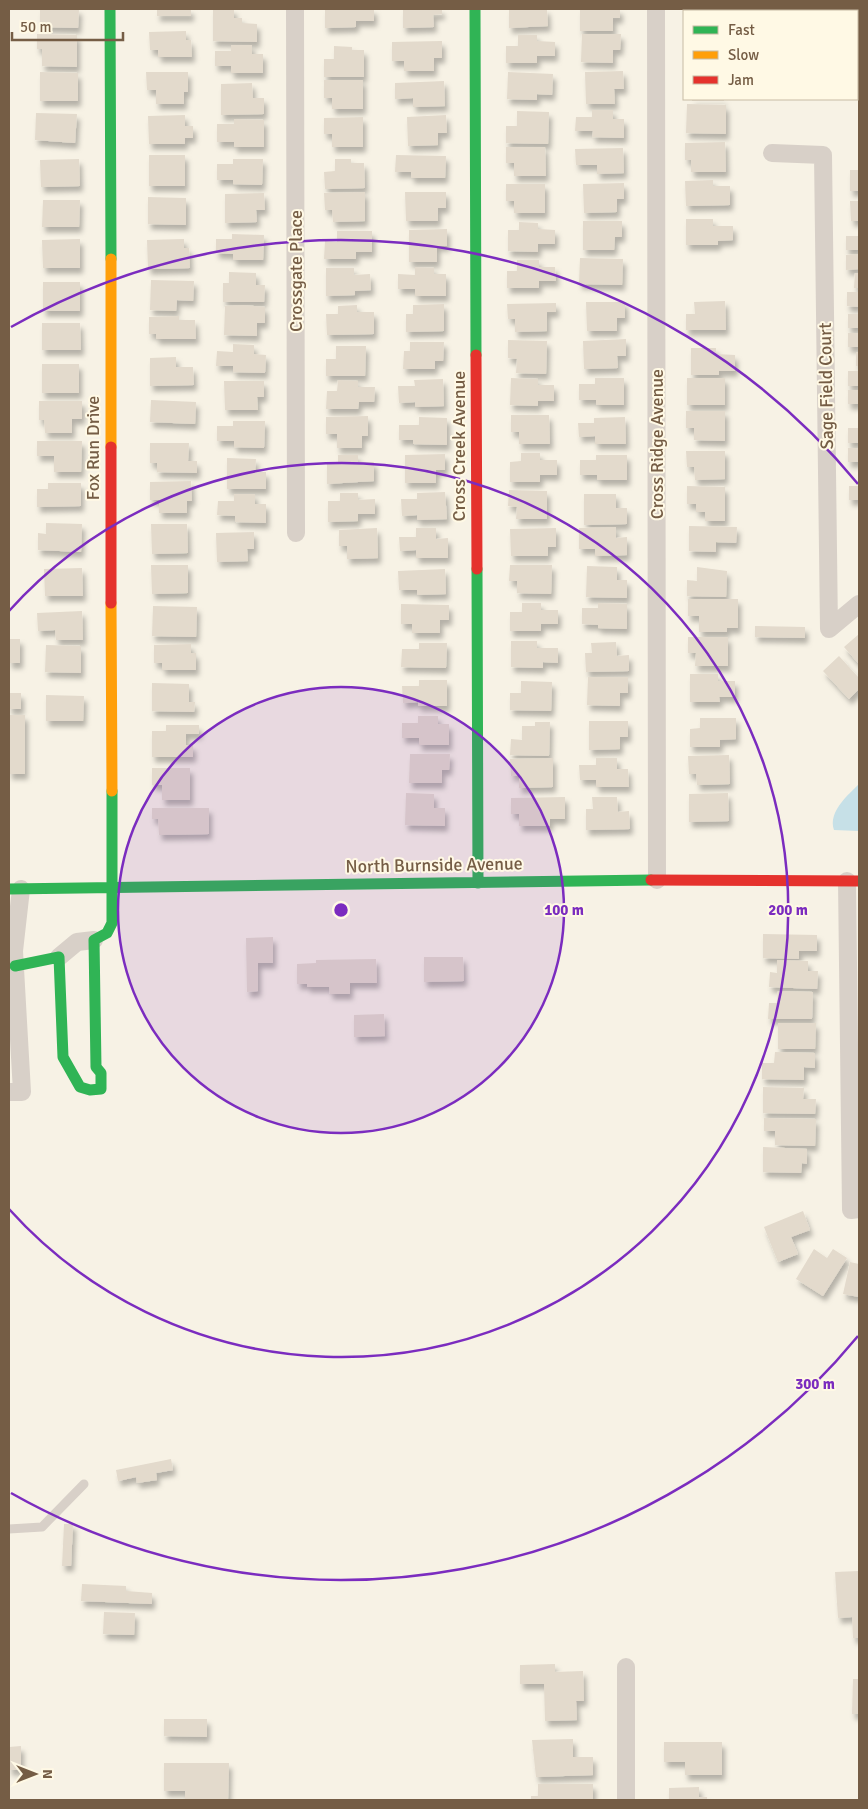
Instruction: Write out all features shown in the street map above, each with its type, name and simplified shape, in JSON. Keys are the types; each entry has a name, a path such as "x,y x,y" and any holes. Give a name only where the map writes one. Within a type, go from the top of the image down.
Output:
{"street":[{"name":"Fox Run Drive","path":"94,940 111,929 112,887 110,9"},
{"name":"Crossgate Place","path":"295,9 296,533"},
{"name":"Cross Creek Avenue","path":"475,9 478,883"},
{"name":"Cross Ridge Avenue","path":"656,9 657,880"},
{"name":"Sage Field Court","path":"772,154 823,155 829,629 859,604"},
{"name":"North Burnside Avenue","path":"15,889 657,880 853,881"},
{"path":"853,881 855,1210"},
{"path":"9,1092 22,1092 12,956 15,889"},
{"path":"12,956 60,957 76,942 94,940 96,1067 100,1073 101,1089 80,1087 63,1057 60,957"},
{"path":"626,1667 626,1800"}],"lane":[{"path":"9,1529 42,1527 84,1484"}],"water":[{"path":"859,784 859,831 834,830 833,823 836,811 844,799"}],"building":[{"path":"40,9 79,9 78,28 40,27"},
{"path":"157,9 191,9 191,16 157,16"},
{"path":"213,9 234,9 234,18 242,18 242,23 257,24 257,42 213,41"},
{"path":"325,9 374,9 374,21 356,21 356,27 325,28"},
{"path":"403,9 442,9 442,14 433,15 434,27 403,28"},
{"path":"509,9 547,9 548,26 509,28"},
{"path":"580,9 620,9 620,18 613,18 613,31 580,31"},
{"path":"702,9 733,9 733,10"},
{"path":"186,31 186,40 191,40 192,57 158,57 158,50 150,50 149,32"},
{"path":"37,34 77,35 77,67 42,66 42,49 37,49"},
{"path":"582,34 621,34 620,50 613,50 613,63 581,62"},
{"path":"518,35 537,35 537,41 555,42 555,56 537,56 537,63 506,63 506,46 518,46"},
{"path":"442,41 442,58 434,58 434,71 404,71 404,61 392,61 392,42"},
{"path":"231,45 252,45 252,54 263,54 263,73 231,73 231,66 215,66 215,51 231,51"},
{"path":"334,46 352,47 352,50 364,50 364,77 324,77 324,59 334,59"},
{"path":"623,71 624,89 614,89 615,104 586,104 585,72"},
{"path":"40,72 78,73 78,101 40,101"},
{"path":"146,72 188,72 188,92 184,92 184,104 156,104 156,90 147,90"},
{"path":"508,72 553,74 552,95 537,94 537,100 507,99"},
{"path":"324,80 363,80 363,109 332,109 332,98 324,98"},
{"path":"444,81 445,106 413,107 413,98 395,99 395,83"},
{"path":"252,83 253,98 264,98 264,114 221,115 221,84"},
{"path":"692,100 724,100 724,101"},
{"path":"687,104 726,105 726,134 686,133"},
{"path":"592,110 613,110 613,119 624,119 624,138 592,137 593,131 575,131 576,117 592,117"},
{"path":"517,111 549,112 548,144 506,143 506,126 517,126"},
{"path":"36,113 77,114 75,143 35,140"},
{"path":"185,115 185,126 193,126 193,138 185,138 185,144 149,144 148,116"},
{"path":"446,115 447,133 438,133 438,145 408,146 407,117"},
{"path":"363,117 363,147 332,147 332,134 324,134 324,118"},
{"path":"234,119 264,120 264,147 234,147 234,142 217,142 217,124 234,124"},
{"path":"725,142 726,172 691,172 691,160 685,160 685,143"},
{"path":"506,147 545,147 546,176 514,176 514,163 506,163"},
{"path":"623,148 624,173 597,174 597,165 576,165 575,149"},
{"path":"149,155 185,155 185,186 149,186"},
{"path":"396,155 446,156 445,178 411,178 411,172 395,172"},
{"path":"79,159 80,186 41,187 40,160"},
{"path":"233,159 263,159 262,185 233,184 233,180 217,180 217,164 233,164"},
{"path":"335,159 351,159 351,163 364,163 365,188 325,189 324,172 335,171"},
{"path":"850,170 859,170 859,191 850,191"},
{"path":"713,180 713,186 730,186 730,205 686,206 685,181"},
{"path":"624,183 624,199 617,199 617,212 584,213 583,184"},
{"path":"506,184 545,184 545,213 514,213 514,201 506,201"},
{"path":"365,192 365,221 333,222 332,210 325,210 324,193"},
{"path":"405,192 446,192 446,208 438,208 438,221 406,221"},
{"path":"264,193 265,210 256,210 257,222 225,223 225,194"},
{"path":"148,197 186,198 186,225 148,224"},
{"path":"43,200 80,200 79,227 42,227"},
{"path":"850,201 859,201 859,221 851,221"},
{"path":"686,219 713,219 713,226 733,226 733,240 718,241 718,245 686,245"},
{"path":"583,221 622,221 622,237 615,237 614,250 583,250"},
{"path":"519,222 538,223 538,229 555,230 555,244 538,244 538,252 508,251 508,230 519,230"},
{"path":"447,229 447,246 437,246 437,262 409,262 409,230"},
{"path":"337,231 372,231 372,252 356,252 356,259 324,259 325,241 337,242"},
{"path":"232,234 264,235 263,260 233,260 233,254 216,253 216,239 232,239"},
{"path":"846,236 859,236 859,250 846,250"},
{"path":"80,239 80,268 43,268 42,240"},
{"path":"184,239 184,248 189,248 190,268 148,269 147,240"},
{"path":"859,254 859,269 846,270 846,255"},
{"path":"580,258 623,259 622,285 579,284"},
{"path":"517,260 539,260 539,267 555,267 556,281 539,281 539,288 507,288 507,271 517,271"},
{"path":"415,267 434,268 434,274 446,274 446,296 415,296 415,289 398,289 398,274 415,275"},
{"path":"326,268 354,268 354,275 370,274 371,290 355,291 355,295 326,296"},
{"path":"229,272 256,273 256,285 265,285 264,302 223,302 223,283 229,283"},
{"path":"855,273 859,273 859,288 854,288"},
{"path":"151,280 194,281 193,301 177,300 176,311 150,310"},
{"path":"43,282 80,282 80,311 43,311"},
{"path":"847,292 859,292 859,307 847,306"},
{"path":"725,301 726,330 686,330 686,314 695,314 694,302"},
{"path":"586,302 625,302 625,318 617,318 617,331 587,331"},
{"path":"556,303 556,312 547,312 547,331 515,332 515,319 508,319 507,304"},
{"path":"444,304 444,331 406,332 406,314 413,314 413,305"},
{"path":"357,305 357,312 374,312 374,334 327,335 326,314 338,314 338,306"},
{"path":"225,306 265,307 265,323 257,323 257,336 224,335"},
{"path":"848,314 859,314 859,328 848,328"},
{"path":"179,316 179,320 195,320 196,339 156,339 156,334 149,334 149,317"},
{"path":"42,323 80,323 81,350 42,350"},
{"path":"848,333 859,333 859,347 848,347"},
{"path":"626,339 626,356 617,356 618,368 584,369 583,341"},
{"path":"508,340 547,341 546,374 516,373 517,359 508,358"},
{"path":"410,342 444,342 443,361 435,361 435,369 403,369 404,351 410,351"},
{"path":"233,344 254,345 254,354 266,355 265,373 233,372 233,366 216,366 217,351 233,352"},
{"path":"336,346 366,346 365,376 326,376 326,359 336,359"},
{"path":"691,348 716,348 716,354 735,355 735,371 719,371 719,375 691,375"},
{"path":"856,352 859,352 859,366 856,366"},
{"path":"176,357 176,367 193,367 194,385 150,386 150,358"},
{"path":"42,364 79,364 79,393 42,393"},
{"path":"848,371 859,371 859,386 848,386"},
{"path":"511,378 538,379 538,385 554,385 554,401 538,401 538,406 510,405"},
{"path":"595,378 624,378 624,405 596,405 596,400 579,400 579,384 595,384"},
{"path":"687,378 725,378 725,405 687,405"},
{"path":"443,379 444,406 415,407 415,402 399,403 398,386 415,386 414,380"},
{"path":"338,380 358,381 358,387 375,387 374,402 359,402 358,409 326,409 327,391 337,391"},
{"path":"224,381 264,381 264,397 257,397 258,410 225,410"},
{"path":"848,390 859,390 859,404 848,404"},
{"path":"151,400 196,402 195,424 150,422"},
{"path":"39,401 82,401 82,419 72,419 72,433 45,433 44,420 39,420"},
{"path":"686,411 725,411 725,441 694,440 694,428 686,428"},
{"path":"511,415 549,415 550,444 519,444 519,432 511,432"},
{"path":"368,416 368,436 362,436 362,448 337,448 337,434 326,434 326,417"},
{"path":"419,417 447,418 447,445 413,444 413,440 399,440 399,425 419,425"},
{"path":"625,417 626,444 595,444 595,436 579,437 578,423 594,423 594,418"},
{"path":"233,421 265,421 264,448 234,447 234,441 217,441 217,426 233,426"},
{"path":"848,428 859,428 859,443 848,443"},
{"path":"37,441 82,441 81,472 54,472 54,456 37,456"},
{"path":"150,443 189,443 188,461 197,461 197,473 157,472 157,463 150,463"},
{"path":"848,448 859,448 859,462 848,462"},
{"path":"686,451 725,451 725,479 695,480 694,467 687,467"},
{"path":"521,453 540,453 540,460 557,460 557,475 540,475 540,482 510,482 510,462 521,461"},
{"path":"445,454 445,470 436,470 436,483 405,483 405,455"},
{"path":"338,455 358,455 358,462 374,462 374,481 327,484 327,463 338,463"},
{"path":"596,455 627,455 627,480 597,480 597,475 580,475 580,460 596,460"},
{"path":"227,458 256,459 255,472 266,472 266,489 227,489"},
{"path":"191,481 192,501 187,501 187,513 159,513 159,500 150,500 150,482"},
{"path":"48,483 81,483 81,506 37,507 37,489 48,489"},
{"path":"687,486 725,487 725,521 705,521 705,512 696,512 696,504 687,504"},
{"path":"849,486 859,486 859,500 849,500"},
{"path":"509,490 547,491 547,519 516,519 517,507 508,506"},
{"path":"445,492 447,519 417,520 417,515 402,516 401,499 417,499 417,493"},
{"path":"340,493 358,493 358,500 375,499 375,514 358,514 358,521 328,522 328,501 340,501"},
{"path":"234,494 255,494 255,504 266,504 266,523 235,522 235,516 217,515 218,501 234,501"},
{"path":"584,494 616,494 616,508 627,508 627,524 584,525"},
{"path":"46,523 82,524 81,552 38,550 38,533 46,534"},
{"path":"151,524 187,524 188,553 152,554"},
{"path":"689,526 737,527 736,543 716,542 716,552 689,551"},
{"path":"616,527 616,538 627,537 627,555 595,556 595,549 579,549 579,528"},
{"path":"377,528 378,558 347,559 347,546 339,546 339,530"},
{"path":"416,528 436,528 436,539 448,538 448,558 416,558 416,550 400,551 399,537 416,537"},
{"path":"556,528 556,547 548,547 548,556 511,556 510,529"},
{"path":"254,532 254,549 247,549 248,561 217,562 216,533"},
{"path":"151,565 188,565 188,593 152,594"},
{"path":"510,565 552,565 551,594 517,593 517,581 509,581"},
{"path":"587,566 617,567 617,580 627,580 627,598 586,597"},
{"path":"697,567 727,571 726,597 687,596 687,580 697,581"},
{"path":"82,568 83,596 45,596 44,569"},
{"path":"445,569 446,594 417,595 417,590 399,590 398,571"},
{"path":"688,599 738,599 738,628 727,628 727,632 699,632 699,616 688,616"},
{"path":"522,603 541,603 541,610 558,610 558,624 541,624 541,631 510,631 510,612 522,612"},
{"path":"598,603 627,604 627,629 598,628 598,625 582,624 582,608 598,608"},
{"path":"401,604 449,605 449,620 440,620 440,633 412,633 412,624 401,624"},
{"path":"153,606 197,607 196,637 152,636"},
{"path":"82,611 83,640 56,640 55,630 38,631 37,613"},
{"path":"755,626 805,627 805,638 755,637"},
{"path":"859,634 859,664 844,647"},
{"path":"688,637 728,637 728,666 695,666 696,653 688,653"},
{"path":"9,639 20,639 20,663 9,663"},
{"path":"511,641 537,641 537,648 558,648 558,663 543,662 543,668 511,667"},
{"path":"616,642 617,656 629,655 629,671 586,672 585,653 592,653 591,643"},
{"path":"419,643 447,643 446,668 401,667 402,649 419,649"},
{"path":"191,644 191,653 196,653 196,670 162,670 162,663 154,663 154,645"},
{"path":"46,645 81,646 81,673 45,672"},
{"path":"839,656 859,678 859,689 849,699 823,671"},
{"path":"690,674 718,674 718,681 735,681 735,697 719,697 720,702 690,702"},
{"path":"588,677 628,677 628,693 620,693 620,706 587,705"},
{"path":"419,680 447,680 447,706 418,706 418,702 403,703 402,686 419,686"},
{"path":"521,681 552,682 551,711 510,710 510,693 521,693"},
{"path":"152,683 189,684 189,702 195,702 194,712 152,711"},
{"path":"9,693 21,693 21,709 9,709"},
{"path":"46,695 84,696 83,721 46,721"},
{"path":"9,715 25,715 25,774 9,774"},
{"path":"418,716 438,716 438,724 449,724 449,745 419,745 419,738 402,738 402,723 418,723"},
{"path":"700,718 736,718 736,739 720,740 720,747 690,747 690,729 700,728"},
{"path":"589,721 628,721 628,737 620,737 620,749 589,750"},
{"path":"535,722 550,722 549,756 510,755 511,739 522,740 522,726 535,726"},
{"path":"166,725 199,725 199,734 186,734 186,745 193,745 193,757 152,757 152,731 166,731"},
{"path":"410,754 450,754 449,770 442,770 442,783 409,783"},
{"path":"729,755 730,784 697,785 696,774 689,774 688,756"},
{"path":"553,758 553,787 519,788 519,775 511,776 510,759"},
{"path":"596,758 617,758 617,769 628,769 629,787 596,787 596,780 580,780 579,765 596,765"},
{"path":"152,768 190,768 190,800 162,800 162,785 152,785"},
{"path":"406,793 434,794 434,808 445,808 445,826 405,825"},
{"path":"728,793 729,821 689,822 689,794"},
{"path":"565,797 565,819 550,819 550,826 519,826 519,814 511,814 511,798"},
{"path":"592,797 617,797 618,812 629,811 630,829 586,830 586,809 593,809"},
{"path":"152,808 209,808 209,834 159,835 158,819 152,819"},
{"path":"763,934 817,935 817,951 799,951 799,959 763,958"},
{"path":"273,937 273,963 258,963 258,991 247,992 246,938"},
{"path":"424,957 463,957 464,981 424,982"},
{"path":"376,959 377,983 350,983 350,994 330,994 329,987 307,987 307,984 297,984 297,964 316,963 316,960"},
{"path":"777,960 808,961 808,971 818,971 817,989 769,987 770,972 777,973"},
{"path":"778,991 813,992 812,1019 768,1019 769,1003 777,1003"},
{"path":"384,1014 385,1036 354,1037 354,1015"},
{"path":"778,1023 816,1023 815,1049 778,1049"},
{"path":"775,1052 815,1053 815,1068 804,1067 804,1080 762,1079 762,1063 774,1063"},
{"path":"763,1087 804,1088 803,1099 816,1099 815,1114 763,1113"},
{"path":"764,1118 816,1119 815,1146 775,1145 775,1131 764,1131"},
{"path":"763,1147 807,1149 807,1164 802,1163 801,1173 763,1172"},
{"path":"803,1211 810,1230 791,1237 798,1254 778,1262 764,1227"},
{"path":"814,1249 827,1258 833,1249 847,1258 823,1296 796,1279"},
{"path":"850,1262 859,1264 859,1297 843,1294"},
{"path":"171,1459 173,1470 156,1473 157,1480 137,1483 136,1477 118,1481 116,1470"},
{"path":"64,1524 73,1524 71,1566 62,1566"},
{"path":"859,1571 859,1638 853,1638 852,1617 838,1618 835,1572"},
{"path":"82,1584 126,1586 126,1591 152,1593 152,1604 81,1601"},
{"path":"104,1612 135,1613 134,1635 103,1634"},
{"path":"555,1664 555,1672 583,1671 584,1701 576,1701 577,1720 545,1721 544,1684 520,1684 520,1665"},
{"path":"853,1679 859,1679 859,1714 852,1714"},
{"path":"164,1719 207,1719 207,1737 164,1736"},
{"path":"573,1739 573,1757 593,1757 593,1775 536,1777 532,1740"},
{"path":"664,1742 722,1742 722,1775 685,1775 685,1762 664,1762"},
{"path":"21,1746 21,1770 9,1770 9,1747"},
{"path":"164,1763 229,1763 228,1800 185,1800 185,1791 164,1791"},
{"path":"538,1784 593,1784 593,1800 531,1800 531,1796 538,1796"},
{"path":"699,1787 699,1797 707,1797 707,1800 669,1800 669,1788"}],"traffic: fast":[{"path":"110,9 111,259"},
{"path":"475,9 476,355"},
{"path":"477,569 478,883"},
{"path":"15,966 59,957 63,1057 80,1087 90,1090 101,1089 101,1073 96,1067 94,940 107,933 112,923 112,791"},
{"path":"9,889 651,880"}],"traffic: slow":[{"path":"111,259 111,447"},
{"path":"111,603 112,791"}],"traffic: jam":[{"path":"476,355 477,569"},
{"path":"111,447 111,603"},
{"path":"651,880 859,881"}]}
